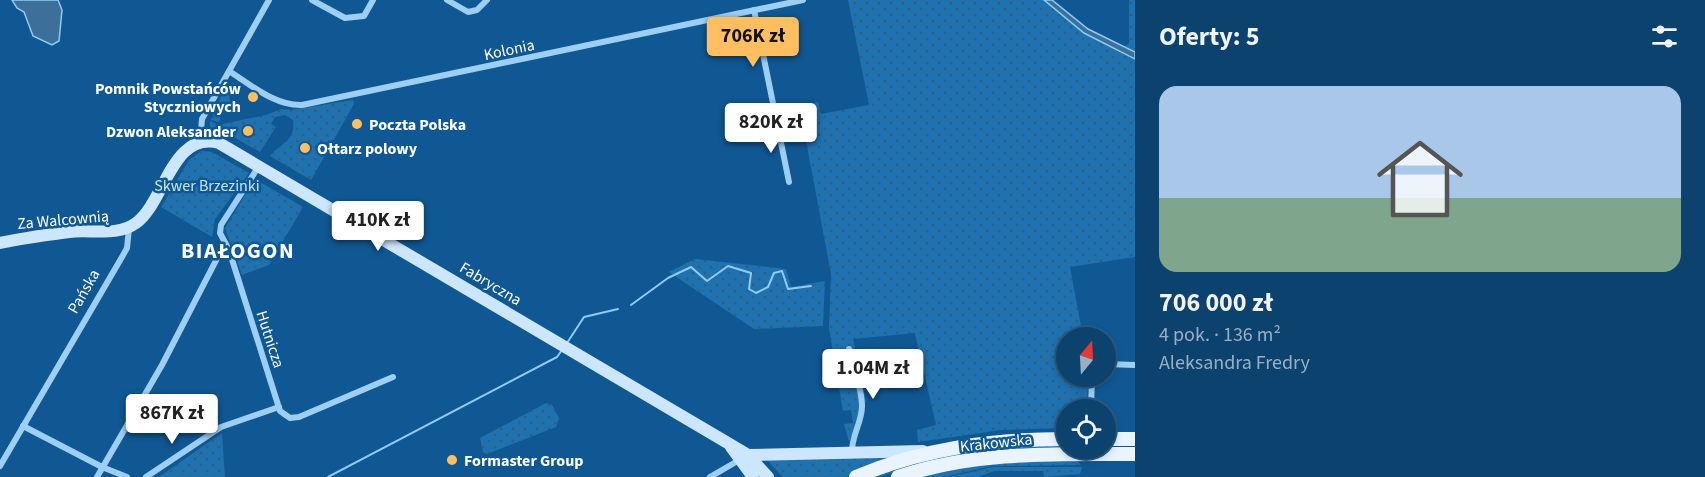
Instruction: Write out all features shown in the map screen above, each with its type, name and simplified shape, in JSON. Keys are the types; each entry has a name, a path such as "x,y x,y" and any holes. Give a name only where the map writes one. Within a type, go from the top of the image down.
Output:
{"main road":[{"name":"Fabryczna","path":"200,142 219,143 573,351 730,445 768,477"},
{"path":"129,228 145,215 184,152 200,142"},
{"name":"Za Walcownią","path":"0,243 69,232 116,231 129,228"},
{"name":"Krakowska","path":"856,477 935,451 996,441 1056,439"},
{"path":"1116,439 1135,439"},
{"path":"743,458 935,451"},
{"name":"Krakowska","path":"898,477 982,458 1056,453"},
{"name":"Krakowska","path":"1116,453 1135,454"},
{"name":"Fabryczna","path":"743,458 753,477"}],"street":[{"path":"200,142 202,119 269,0"},
{"path":"312,0 345,18 364,16 373,0"},
{"path":"447,0 468,12 477,10 487,0"},
{"name":"Kolonia","path":"228,71 275,99 286,104 302,105 802,0"},
{"path":"754,10 789,182"},
{"name":"Hutnicza","path":"259,166 221,225 220,233 279,407"},
{"name":"Pańska","path":"0,466 127,248 129,228"},
{"path":"97,477 162,365 225,243"},
{"path":"849,349 862,405 858,430 852,438 852,453"},
{"path":"1116,364 1135,365"},
{"path":"146,477 221,428 279,407 286,416 299,417 393,377"},
{"path":"23,426 102,467 127,477"},
{"path":"710,477 743,458"}],"green space":[{"path":"848,0 1043,0 1084,33 1122,49 1129,43 1129,0 1135,0 1135,257 1070,267 1081,327 1056,327 1056,387 1088,387 1087,399 1056,399 1056,428 1001,430 918,442 917,430 936,425 915,333 853,339 866,402 862,403 857,428 849,442 844,424 853,423 851,410 843,411 829,328 831,274 806,141 797,128 778,116 783,110 818,102 821,114 869,105"},
{"path":"233,83 242,87 240,90 239,87 234,88 234,94 229,96 232,107 237,106 237,111 234,113 232,108 223,110 219,122 211,120 225,88"},
{"path":"353,100 354,104 311,180 270,156 292,133 293,120 285,115 275,117 271,124 276,127 260,152 230,135 225,138 219,135 212,130 210,124 210,121 218,125 266,115 281,109 291,110"},
{"name":"Skwer Brzezinki","path":"201,151 212,152 249,173 215,219 212,237 161,207 189,160"},
{"path":"255,179 303,207 269,265 242,275 225,228"},
{"path":"695,259 786,269 791,287 825,281 823,326 754,329 669,272"},
{"path":"546,403 552,405 559,418 556,427 487,454 483,452 480,438"},
{"path":"222,433 225,477 159,477"},
{"path":"1056,444 1056,449 907,469 877,477 925,459 999,446"},
{"path":"890,457 846,477 783,477 766,459"},
{"path":"1076,460 1081,465 991,466 945,477 922,477 979,464"},
{"path":"993,467 1082,467 1080,474 1044,477 1043,471 994,471 978,477 949,477"}],"shaded area":[{"path":"12,0 58,0 62,10 59,41 52,45 33,36 24,12 17,8"},
{"path":"1044,0 1052,0 1088,29 1135,52 1135,59 1084,33"}],"waterway":[{"path":"631,305 668,278 691,267 707,281 728,266 751,273 749,289 756,293 768,287 774,273 782,271 788,289 811,286"},
{"path":"567,343 584,317 618,309"},
{"path":"328,477 557,357 562,350"}],"place":[{"name":"Pomnik Powstańców Styczniowych","path":"253,97"},
{"name":"Poczta Polska","path":"357,124"},
{"name":"Dzwon Aleksander","path":"248,131"},
{"name":"Ołtarz polowy","path":"305,148"},
{"name":"Formaster Group","path":"452,460"}],"district":[{"name":"BIAŁOGON","path":"238,250"}]}
